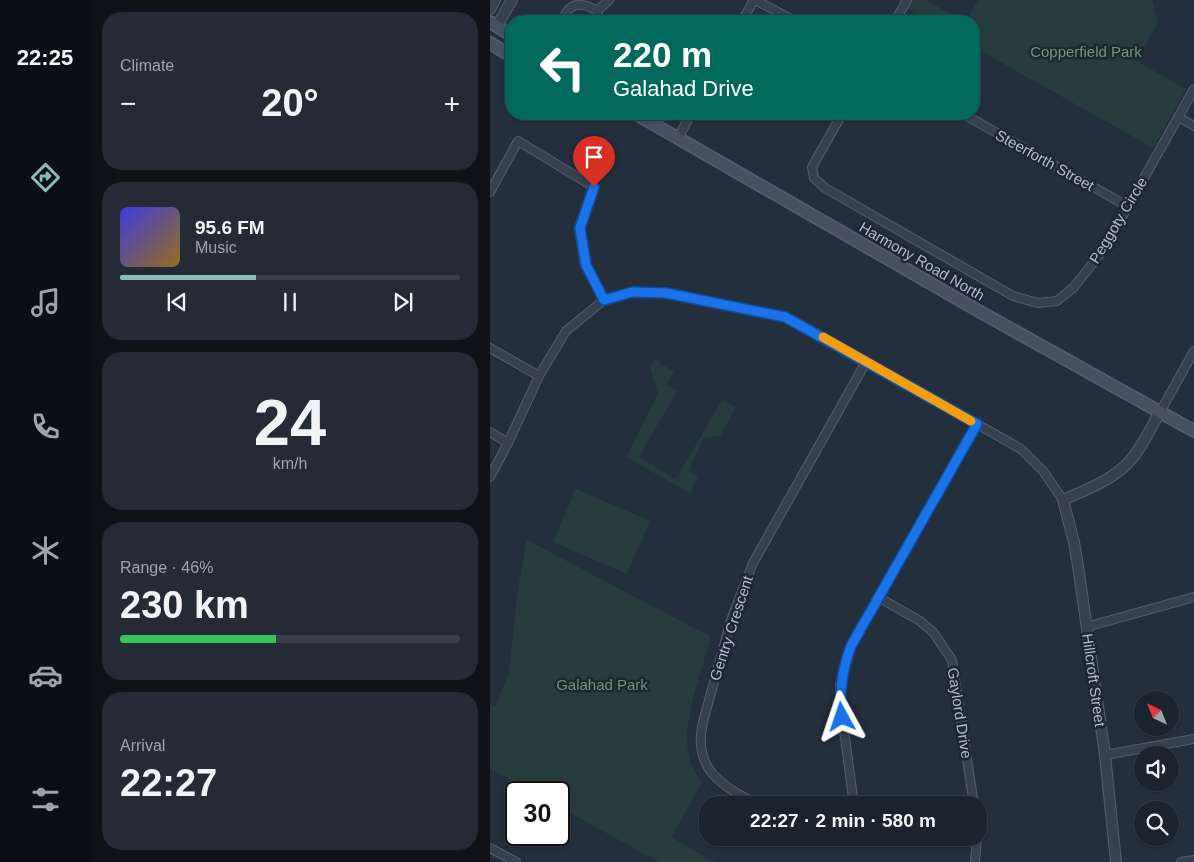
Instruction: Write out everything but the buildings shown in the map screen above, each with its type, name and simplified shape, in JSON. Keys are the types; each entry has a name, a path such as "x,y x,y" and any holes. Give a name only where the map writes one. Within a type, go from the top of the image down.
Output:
{"main road":[{"path":"490,38 493,24 505,31"},
{"path":"490,43 505,52"},
{"name":"Harmony Road North","path":"646,120 984,314 1194,431"}],"street":[{"path":"490,8 495,0"},
{"path":"493,24 512,0"},
{"path":"598,10 609,0"},
{"path":"746,15 755,0 784,15"},
{"path":"898,15 907,0"},
{"path":"565,15 574,6 586,4 598,10"},
{"path":"598,10 599,15"},
{"name":"Peggoty Circle","path":"839,120 812,167 814,178 825,188 1013,296 1038,303 1057,301 1074,286 1104,249 1194,89"},
{"path":"1178,118 1194,126"},
{"path":"678,138 688,120"},
{"name":"Steerforth Street","path":"974,120 1127,206"},
{"path":"490,192 518,141 594,187 580,228 586,265 604,300"},
{"path":"490,476 508,443 539,376 566,331 604,300 632,292 666,293 785,317 1021,449 1043,471 1064,500 1103,482 1127,464 1160,412 1194,352"},
{"path":"490,348 539,376"},
{"name":"Gentry Crescent","path":"742,796 727,788 710,771 702,754 700,738 730,620 753,563 866,362"},
{"path":"853,796 840,700 840,685 851,646 977,424"},
{"path":"490,432 508,443"},
{"name":"Hillcroft Street","path":"1064,500 1074,542 1105,755 1116,862"},
{"name":"Gaylord Drive","path":"878,597 920,621 934,632 952,660 973,796"},
{"path":"1086,627 1194,597"},
{"path":"1105,755 1194,739"},
{"path":"975,862 976,846"},
{"path":"490,848 516,862"},
{"path":"1181,862 1194,860"}],"green space":[{"path":"912,0 926,0 952,15 918,15 907,9"},
{"name":"Copperfield Park","path":"978,0 1152,0 1158,23 1136,61 1186,89 1153,148 980,50 980,15 969,15"},
{"path":"654,359 674,372 666,385 677,391 639,457 676,479 722,400 736,407 720,436 704,438 688,470 698,477 690,493 626,457 658,394 650,367"},
{"path":"576,489 650,521 627,574 553,542"},
{"name":"Galahad Park","path":"527,540 711,637 691,710 687,739 690,760 702,783 671,837 715,862 659,862 570,813 570,781 512,781 490,769 490,704 495,706 509,673 518,588"}],"slow traffic":[{"path":"823,337 971,421"}],"route":[{"path":"594,187 580,228 586,265 604,300 632,292 666,293 785,317 977,424 851,646 840,685 842,717"}]}
